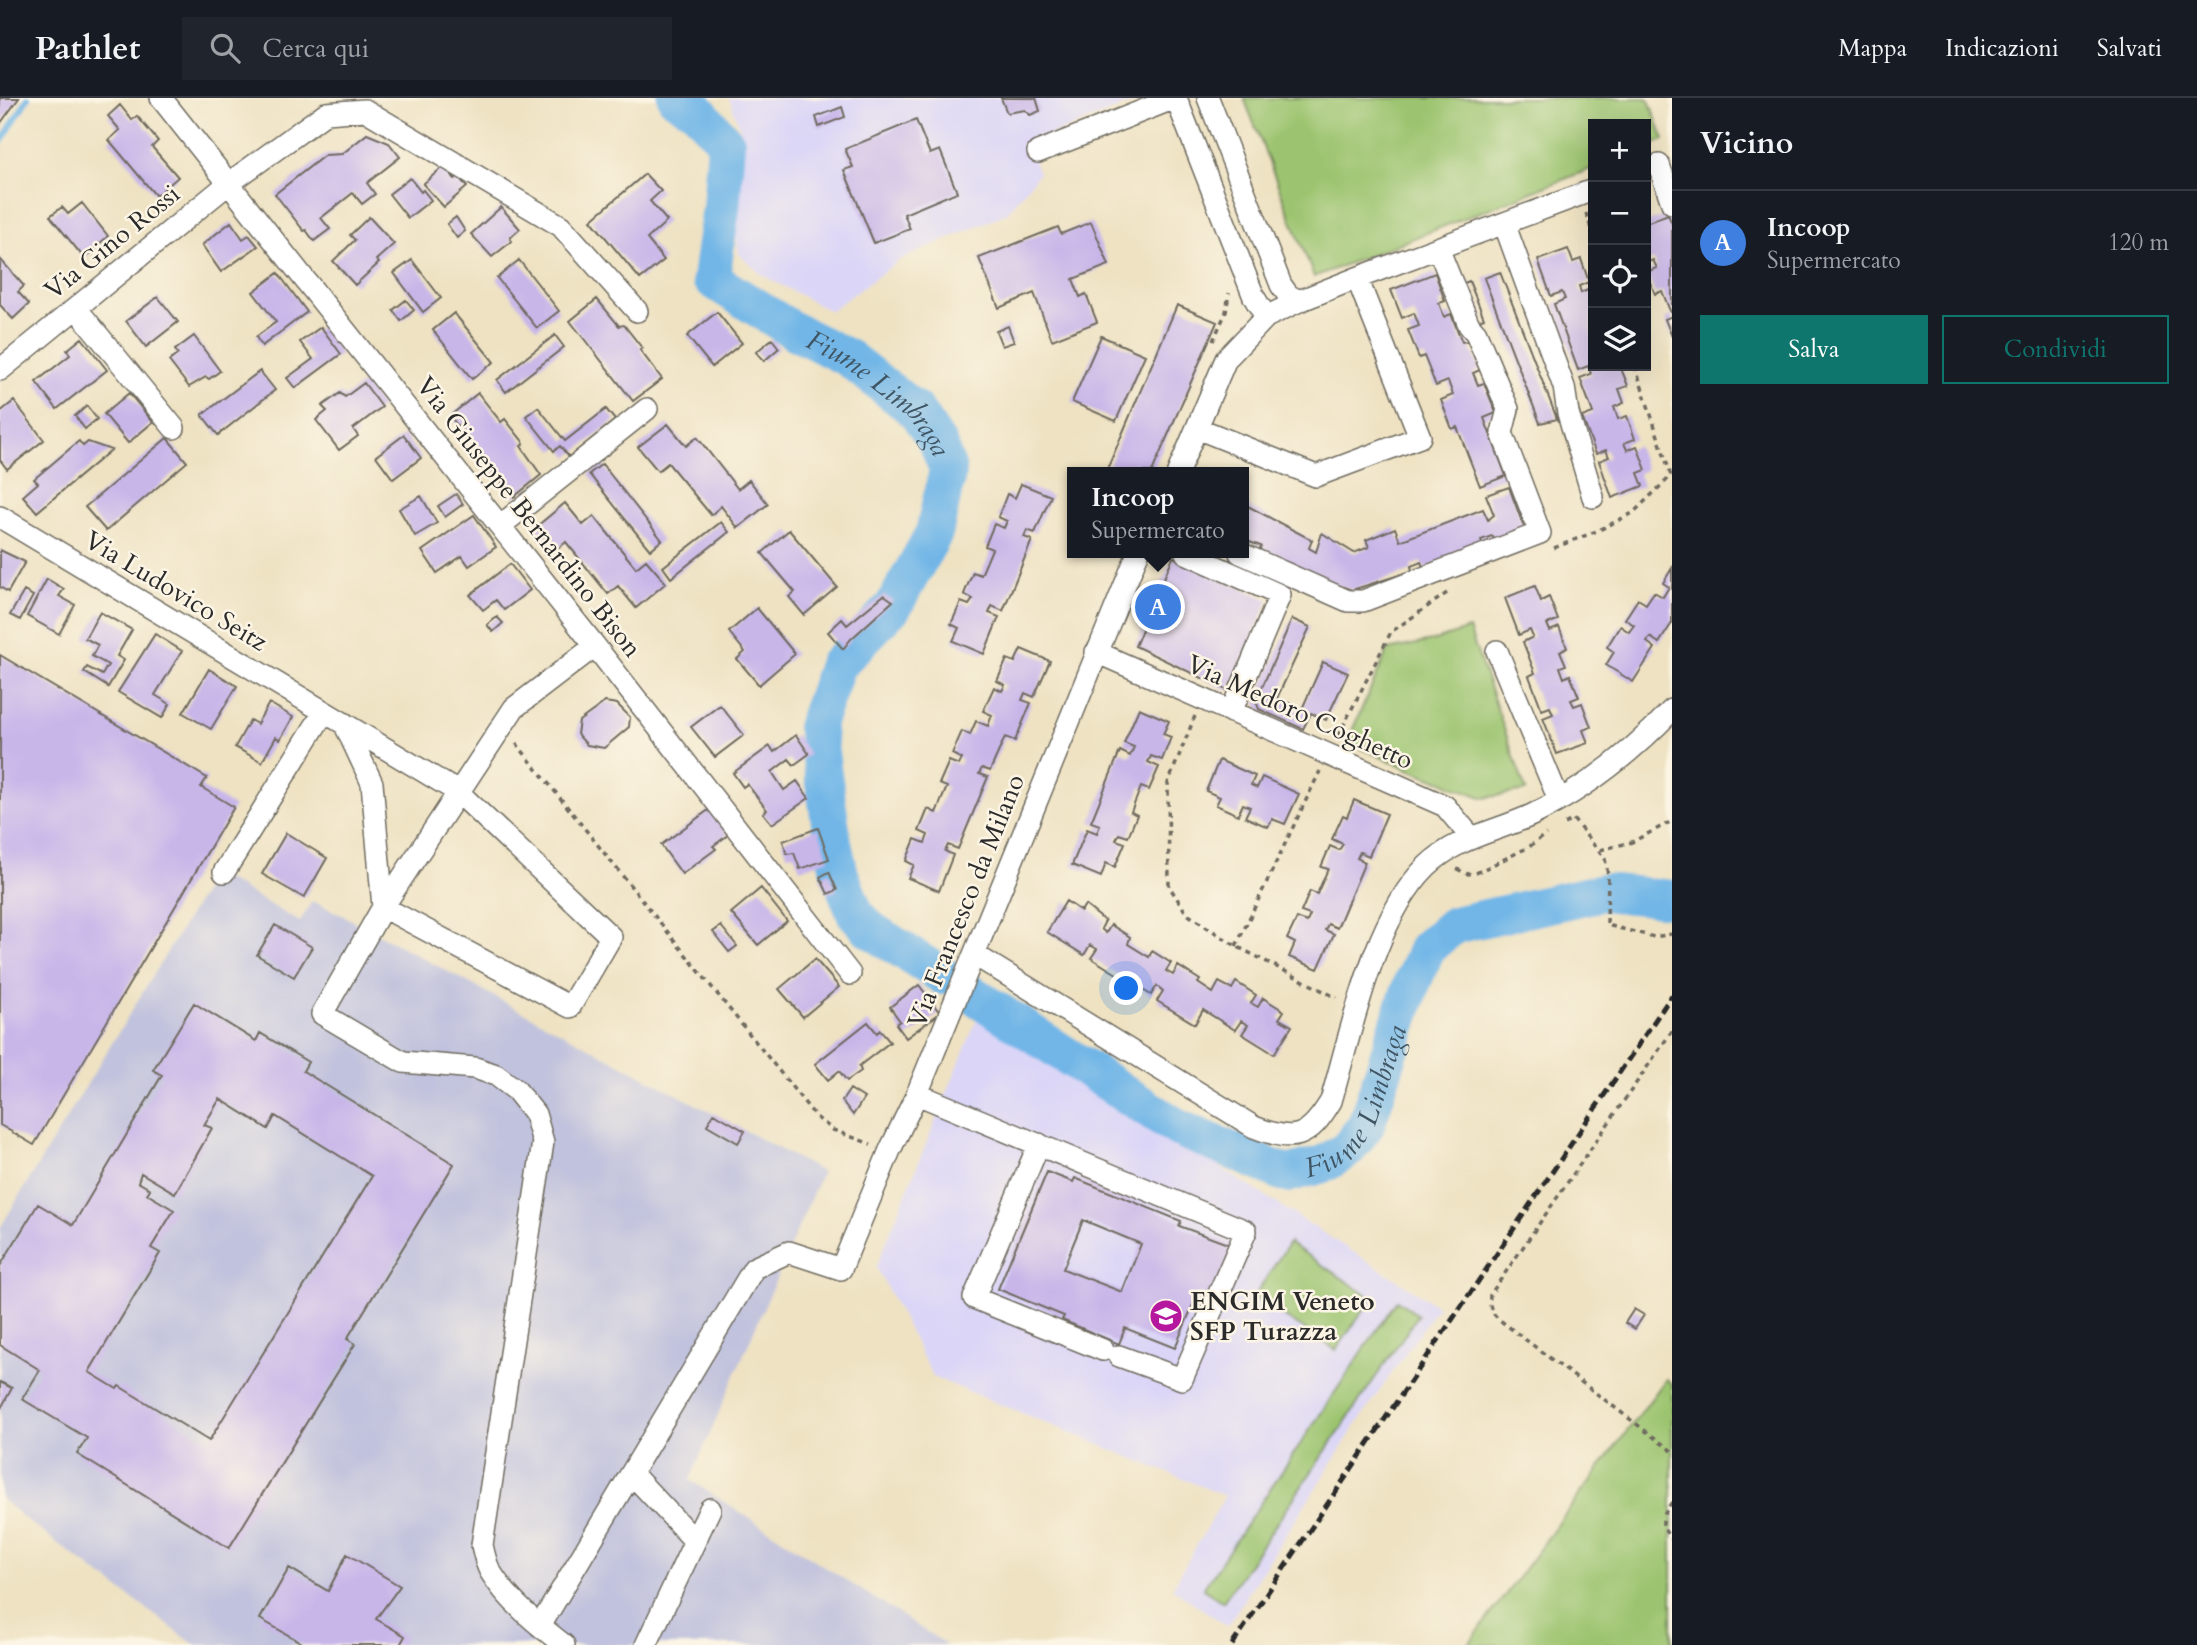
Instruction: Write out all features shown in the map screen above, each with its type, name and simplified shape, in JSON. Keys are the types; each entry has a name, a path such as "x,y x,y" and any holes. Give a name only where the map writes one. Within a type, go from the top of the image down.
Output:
{"street":[{"name":"Via Giuseppe Bernardino Bison","path":"161,98 595,646 850,974"},
{"path":"1038,152 1175,98 1254,297 1266,317"},
{"path":"1208,98 1281,285 1289,295 1299,301"},
{"name":"Via Gino Rossi","path":"0,370 228,184 326,113 365,110 561,226 637,311"},
{"path":"1659,165 1672,202"},
{"path":"1180,467 1226,359 1266,317 1357,278 1588,192"},
{"path":"1504,223 1564,387 1568,414 1593,496"},
{"path":"1249,557 1348,601 1363,601 1540,533 1502,433 1508,408 1476,333 1469,325 1438,248"},
{"path":"1197,428 1315,476 1420,437 1357,278"},
{"path":"76,308 174,428"},
{"path":"500,526 647,409"},
{"name":"Via Ludovico Seitz","path":"0,517 458,792 611,937 570,1007 383,907"},
{"name":"Via Francesco da Milano","path":"632,1474 754,1268 789,1252 841,1269 975,955 1136,558"},
{"path":"1197,558 1280,595 1231,712"},
{"path":"564,1645 506,1593 489,1569 482,1545 542,1142 536,1114 516,1090 496,1075 475,1068 403,1062 322,1014 383,907 514,708 595,646"},
{"path":"1497,651 1559,800"},
{"name":"Via Medoro Coghetto","path":"1096,652 1445,806 1471,836"},
{"path":"975,955 1254,1127 1278,1137 1300,1135 1317,1123 1331,1101 1358,1008 1392,912 1427,867 1471,836 1531,815 1559,800 1629,751 1672,709"},
{"path":"224,872 324,712"},
{"path":"344,723 372,783 383,907"},
{"path":"917,1094 1039,1144 1246,1231 1182,1380 974,1298 1039,1144"},
{"path":"540,1626 632,1474 695,1541"},
{"path":"646,1645 710,1508"}],"path":[{"path":"1210,349 1226,312 1230,295 1225,282"},
{"path":"1548,551 1633,513 1671,475 1637,371"},
{"path":"1236,946 1391,632 1458,588"},
{"path":"1202,699 1168,783 1169,886 1186,914 1236,946 1358,1008"},
{"path":"502,726 816,1117 833,1130 890,1150"},
{"path":"1563,825 1573,819 1605,859 1608,875 1607,925 1654,937 1672,934"},
{"path":"1600,850 1632,842 1672,821"},
{"path":"1450,862 1460,871 1476,873 1529,847 1553,830"},
{"path":"1672,1031 1490,1295 1489,1307 1501,1321 1672,1451"},
{"path":"1672,1502 1663,1514 1661,1524 1672,1539"}],"shaded area":[{"path":"729,98 1145,98 1028,144 1039,173 1007,213 900,260 830,311 762,275 739,254 736,234 736,158 724,127 731,136 746,145"},
{"path":"215,873 300,922 312,901 344,916 822,1172 690,1480 947,1645 195,1645 0,1498 0,1228"},
{"name":"ENGIM Veneto SFP Turazza","path":"979,1014 1438,1306 1355,1427 1227,1626 1172,1588 1225,1496 933,1377 876,1267"}],"green space":[{"path":"1244,98 1648,98 1664,140 1651,145 1651,119 1588,119 1588,170 1314,277"},
{"path":"1469,629 1526,791 1484,798 1347,742 1388,650 1432,641"},
{"path":"1289,1243 1372,1298 1336,1350 1254,1297"},
{"path":"1397,1300 1418,1315 1223,1602 1203,1589"},
{"path":"1666,1379 1672,1384 1672,1645 1468,1645"}],"building":[{"path":"0,98 19,98 0,124"},
{"path":"1001,98 1036,98 1040,111 1030,115 1025,110 1007,113"},
{"path":"120,105 132,120 137,116 158,141 152,147 178,177 156,196 109,140 120,130 108,116"},
{"path":"842,107 845,117 819,127 816,117"},
{"path":"916,120 930,154 940,150 957,192 904,214 910,229 874,243 844,170 853,167 845,149"},
{"path":"367,134 389,143 400,157 367,183 375,194 362,204 353,193 321,218 330,229 314,241 275,194 325,155 342,154"},
{"path":"444,166 455,179 458,176 467,187 444,207 423,184"},
{"path":"645,174 661,191 650,201 667,221 647,239 664,260 640,279 591,220"},
{"path":"410,178 431,200 408,218 389,194"},
{"path":"82,203 108,236 84,258 50,216 62,207 68,214"},
{"path":"501,207 520,229 510,238 512,241 492,257 471,234"},
{"path":"1668,214 1672,224 1672,316 1662,291 1655,294 1651,284 1651,270 1657,268 1651,261 1651,221"},
{"path":"369,217 394,244 376,260 379,263 355,285 333,261 355,240 350,235"},
{"path":"456,217 465,231 457,238 447,224"},
{"path":"231,222 243,239 249,235 258,246 221,272 202,245"},
{"path":"1091,222 1109,265 1073,279 1080,297 1086,294 1097,322 1052,340 1034,293 999,308 979,258 1058,227 1061,234"},
{"path":"1568,249 1573,262 1581,259 1588,279 1588,282 1579,286 1581,293 1588,290 1588,366 1578,370 1554,304 1565,299 1562,292 1551,296 1538,260"},
{"path":"0,259 24,286 18,292 29,304 13,319 0,305"},
{"path":"412,260 441,298 423,312 394,273"},
{"path":"519,260 559,311 537,328 497,278"},
{"path":"1500,272 1557,419 1540,423 1484,278"},
{"path":"278,273 307,312 262,346 256,337 276,322 253,292"},
{"path":"1435,273 1445,301 1439,303 1444,317 1451,314 1462,342 1468,341 1480,370 1473,373 1478,385 1484,383 1496,413 1484,418 1506,476 1480,486 1457,427 1452,429 1441,400 1453,395 1448,381 1436,386 1424,356 1419,358 1408,330 1419,326 1414,313 1402,318 1391,290"},
{"path":"1469,281 1484,318 1469,325 1454,287"},
{"path":"158,297 178,322 146,347 126,321"},
{"path":"597,299 619,326 624,325 662,379 633,401 570,321"},
{"path":"406,300 414,310 401,321 393,310"},
{"path":"1177,305 1217,322 1154,467 1108,467"},
{"path":"717,312 742,343 712,367 687,336"},
{"path":"454,313 494,362 472,379 433,330"},
{"path":"1672,316 1672,337 1665,319"},
{"path":"1008,326 1014,342 1002,346 996,331"},
{"path":"321,327 341,354 295,388 287,378 313,359 300,342"},
{"path":"555,335 564,347 506,392 497,380"},
{"path":"194,336 220,371 189,387 169,361 178,354 175,350"},
{"path":"1101,336 1145,355 1116,421 1072,402"},
{"path":"82,338 107,370 57,409 36,382 70,355 67,350"},
{"path":"772,339 779,348 764,361 756,352"},
{"path":"260,371 275,390 218,435 202,415"},
{"path":"1590,371 1622,371 1628,386 1619,389 1624,403 1614,407 1618,419 1627,416 1635,439 1624,443 1627,450 1637,446 1646,470 1638,473 1643,486 1612,498 1599,461 1609,457 1606,450 1596,454 1582,417 1593,413 1580,378 1591,374"},
{"path":"364,383 382,407 353,429 358,436 339,450 316,420 327,411 322,406 340,393 345,397"},
{"path":"129,393 153,422 128,443 104,414"},
{"path":"478,393 501,422 505,419 524,443 521,446 541,475 514,497 450,416"},
{"path":"14,401 44,440 7,469 0,460 0,412"},
{"path":"87,406 97,419 85,429 75,416"},
{"path":"538,407 565,441 606,409 615,420 569,457 560,446 554,451 526,416"},
{"path":"668,424 686,446 697,437 738,489 749,480 768,504 738,528 721,506 711,515 668,463 658,471 638,447"},
{"path":"404,435 421,458 393,479 376,456"},
{"path":"167,438 187,462 106,531 85,507"},
{"path":"79,441 83,446 88,442 111,450 37,512 23,496 38,483 34,479"},
{"path":"602,464 662,540 650,550 589,474"},
{"path":"1021,484 1051,496 1035,533 1027,530 1024,537 1032,540 1003,611 992,606 989,613 999,617 984,654 953,641 959,628 951,624 961,602 969,605 973,599 964,594 973,572 981,575 992,549 985,546 994,524 1004,528 1007,521 998,517 1007,494 1015,498"},
{"path":"1509,487 1525,530 1496,541 1492,536 1481,540 1483,546 1424,569 1421,562 1411,566 1412,571 1352,590 1299,573 1300,568 1287,562 1286,567 1259,552 1261,546 1249,542 1249,507 1312,540 1309,548 1316,552 1322,533 1354,553 1369,547 1366,540 1395,528 1400,541 1483,509 1488,520 1494,515 1486,495"},
{"path":"456,494 463,504 445,517 438,506"},
{"path":"421,496 437,523 415,536 399,509"},
{"path":"565,503 583,525 594,516 636,568 646,560 666,583 636,608 618,586 608,594 566,542 555,551 536,527"},
{"path":"474,515 496,547 469,566 462,556 437,573 422,551"},
{"path":"721,522 729,532 671,578 663,567"},
{"path":"789,530 837,587 804,615 789,597 795,592 762,553"},
{"path":"0,550 25,562 8,592 0,587"},
{"path":"1173,558 1269,600 1229,691 1135,646"},
{"path":"510,564 530,590 504,610 496,600 483,610 470,595"},
{"path":"1672,568 1672,623 1659,643 1650,637 1647,642 1655,648 1633,682 1606,665 1614,652 1607,647 1620,626 1629,632 1634,625 1625,619 1638,599 1646,604 1654,592 1663,597 1669,587 1663,583"},
{"path":"47,579 64,589 59,596 75,605 59,634 27,616"},
{"path":"1535,586 1541,601 1549,597 1558,620 1547,624 1550,631 1559,627 1567,648 1560,651 1566,665 1560,667 1564,678 1570,675 1579,697 1571,700 1574,706 1582,703 1591,727 1583,730 1588,743 1557,754 1543,718 1553,714 1550,707 1542,710 1529,676 1535,673 1523,642 1533,637 1530,630 1519,635 1505,598"},
{"path":"24,591 33,596 20,620 10,615"},
{"path":"884,595 893,601 843,649 828,632 842,619 847,625"},
{"path":"757,608 795,654 759,685 737,659 745,652 729,632"},
{"path":"100,612 132,630 117,656 124,660 108,687 84,672 87,667 102,675 108,665 92,656 98,645 85,638"},
{"path":"497,617 503,623 493,632 487,625"},
{"path":"1292,619 1310,627 1277,698 1302,709 1323,662 1348,673 1326,720 1311,713 1303,729 1259,709 1256,701"},
{"path":"155,634 182,651 155,695 170,704 162,718 118,692"},
{"path":"1021,649 1050,661 1034,697 1025,693 1022,700 1031,703 1015,741 1005,737 990,771 982,768 979,774 988,777 958,849 948,845 945,851 953,855 939,891 908,878 914,865 906,861 915,839 925,843 928,835 919,831 928,809 936,813 947,787 939,784 949,761 959,765 962,759 952,754 962,731 970,735 976,721 988,726 992,715 983,711 994,687 1002,691 1005,685 997,681 1007,659 1015,662"},
{"path":"0,655 207,778 201,787 234,807 34,1145 0,1125"},
{"path":"209,669 237,686 211,729 183,713"},
{"path":"605,702 617,704 630,717 629,727 604,748 587,745 577,734 579,721"},
{"path":"269,703 293,717 280,740 276,737 262,762 235,747 250,720 257,724"},
{"path":"720,705 744,735 715,757 691,727"},
{"path":"1139,708 1169,721 1163,734 1171,737 1162,760 1151,756 1148,762 1159,767 1149,790 1141,787 1131,812 1137,815 1128,837 1119,834 1116,840 1125,843 1115,867 1106,863 1101,877 1072,865 1087,829 1097,833 1100,825 1091,822 1120,751 1130,756 1134,747 1124,743"},
{"path":"796,735 809,754 794,765 789,759 772,772 784,790 797,781 809,798 772,824 763,813 767,810 747,784 743,787 733,773 770,746 774,752"},
{"path":"1219,760 1255,776 1251,785 1257,788 1262,777 1299,794 1285,824 1272,819 1268,827 1245,817 1250,807 1243,804 1238,815 1216,805 1220,797 1206,791"},
{"path":"1354,800 1387,814 1369,856 1360,852 1357,858 1365,862 1337,928 1328,924 1325,930 1334,934 1318,969 1289,957 1295,943 1287,939 1297,918 1307,922 1310,915 1301,912 1310,891 1317,894 1328,869 1321,867 1330,846 1339,850 1343,844 1332,839 1343,815 1347,817"},
{"path":"710,809 728,835 713,846 716,849 682,874 661,845"},
{"path":"818,828 829,859 800,869 794,853 787,854 783,841"},
{"path":"286,833 327,858 304,898 262,874"},
{"path":"829,872 837,890 828,894 820,877"},
{"path":"761,888 787,921 758,945 731,913"},
{"path":"1066,901 1081,911 1085,905 1105,921 1101,929 1106,933 1111,925 1130,937 1128,944 1149,957 1152,951 1171,963 1166,971 1173,975 1178,966 1200,980 1198,983 1213,993 1219,982 1232,989 1236,982 1256,995 1251,1003 1258,1007 1263,998 1284,1011 1279,1019 1292,1026 1274,1054 1242,1034 1248,1025 1241,1021 1235,1030 1203,1010 1195,1024 1157,1001 1163,991 1157,986 1151,995 1091,958 1097,949 1090,945 1084,955 1047,932"},
{"path":"275,925 312,947 294,977 257,955"},
{"path":"721,926 737,946 729,952 713,932"},
{"path":"815,959 839,987 803,1017 779,989"},
{"path":"919,985 940,1013 906,1038 896,1024 900,1021 890,1007"},
{"path":"194,1003 256,1041 260,1033 308,1062 303,1071 454,1164 347,1339 355,1344 229,1548 77,1454 87,1438 22,1399 40,1370 0,1345 0,1266 38,1204 73,1225 162,1075 153,1070","holes":["220,1099 268,1129 275,1116 372,1176 209,1441 119,1386 117,1389 89,1372 160,1253 151,1248 174,1210 147,1194 150,1189 138,1182 141,1173 175,1193 212,1128 204,1125"]},
{"path":"868,1022 877,1033 880,1030 890,1042 859,1066 861,1071 847,1081 839,1071 828,1080 815,1064"},
{"path":"850,1089 864,1098 853,1115 842,1101"},
{"path":"714,1113 745,1131 738,1143 707,1125"},
{"path":"1047,1172 1073,1182 1075,1178 1181,1221 1179,1226 1236,1247 1214,1300 1198,1293 1175,1348 1125,1328 1119,1344 1062,1320 1064,1316 998,1289","holes":["1083,1220 1141,1244 1122,1292 1063,1269"]},
{"path":"1634,1309 1644,1315 1635,1329 1625,1323"},
{"path":"0,1382 12,1388 0,1410"},
{"path":"347,1554 400,1586 376,1619 405,1636 400,1645 301,1645 302,1643 260,1619 289,1568 328,1591"}],"waterway":[{"path":"0,144 28,98"},
{"name":"Fiume Limbraga","path":"676,98 697,110 726,143 711,279 794,331 848,358 916,411 938,444 948,470 934,533 893,607 837,665 816,725 833,843 840,875 855,913 871,930 943,976"},
{"name":"Fiume Limbraga","path":"972,994 1178,1128 1287,1174 1324,1164 1347,1150 1366,1125 1412,983 1427,948 1454,925 1603,892 1672,899"}],"railway":[{"path":"1232,1645 1672,995"}],"place":[{"name":"Incoop","path":"1158,607"},
{"name":"ENGIM Veneto SFP Turazza","path":"1166,1316"}]}
